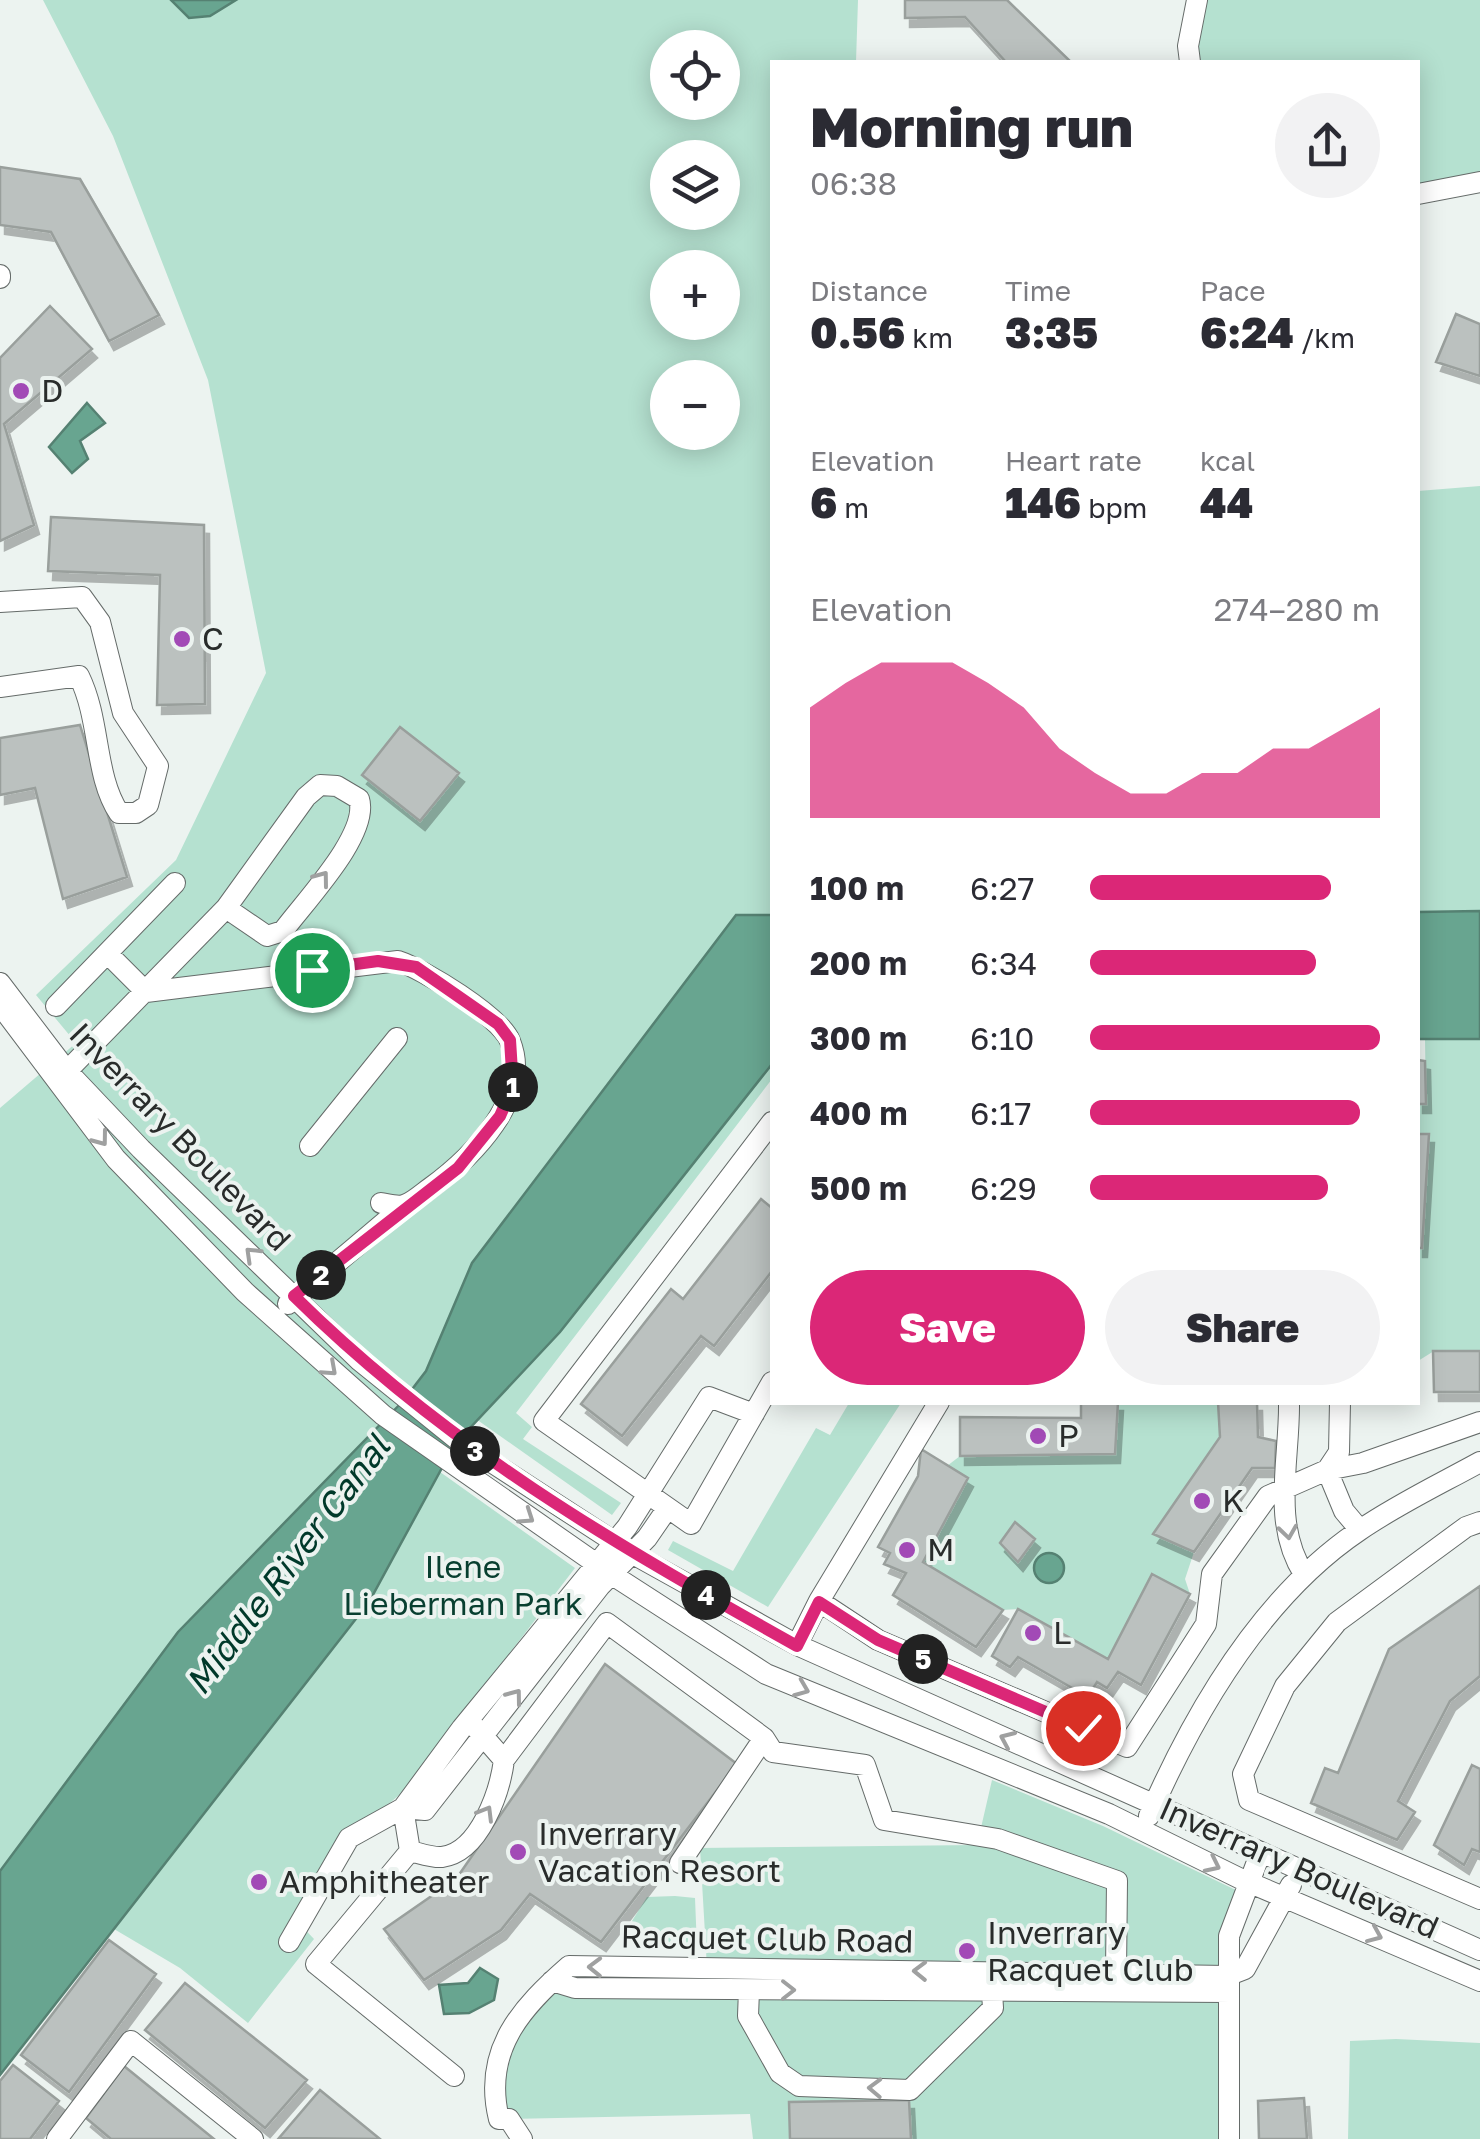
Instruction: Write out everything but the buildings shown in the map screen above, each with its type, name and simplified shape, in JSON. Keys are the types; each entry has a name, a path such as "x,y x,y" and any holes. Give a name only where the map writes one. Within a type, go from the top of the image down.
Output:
{"street":[{"path":"1190,60 1191,24 1197,0"},
{"path":"1420,194 1480,182"},
{"path":"0,602 82,597 100,622 123,713 158,766 148,805 136,813 119,814 107,795 94,706 79,676 0,687"},
{"path":"67,1070 226,908 306,797 320,786 337,786 358,799 363,813 356,833 283,931 267,936 226,908"},
{"path":"56,1006 175,884"},
{"path":"108,954 146,992"},
{"path":"146,992 398,961 416,967 498,1024 510,1040 513,1087 500,1116 458,1168 405,1205 294,1296 274,1318"},
{"name":"Inverrary Boulevard","path":"0,983 67,1070 141,1149 399,1394 458,1441 633,1554 797,1646 1297,1872 1480,1950"},
{"name":"Inverrary Boulevard","path":"0,1005 116,1159 274,1318 383,1414 603,1569 766,1674 1142,1831 1251,1883 1480,1980"},
{"path":"310,1146 397,1038"},
{"path":"770,1125 544,1421 692,1524 770,1386"},
{"path":"381,1203 405,1205"},
{"path":"289,1942 349,1838 403,1808 468,1721 536,1652 603,1569 614,1542 709,1397 754,1414"},
{"path":"797,1646 819,1602 937,1405"},
{"path":"1289,1405 1283,1487 1291,1551 1304,1574"},
{"path":"1327,1470 1339,1452 1340,1405"},
{"path":"819,1602 878,1640 1127,1747 1206,1624 1212,1574 1236,1535 1268,1496 1327,1470 1363,1463 1480,1422"},
{"path":"1142,1831 1222,1680 1304,1574 1360,1530 1480,1462"},
{"path":"1327,1470 1340,1504 1360,1530"},
{"path":"603,1569 633,1554 668,1509"},
{"path":"1480,1522 1466,1526 1336,1622 1285,1686 1243,1774 1249,1800 1480,1899"},
{"path":"578,1598 764,1738 772,1752 866,1765 884,1820 998,1839 1117,1881 1112,1979"},
{"path":"410,1851 442,1857 466,1846 500,1789 504,1760 607,1622"},
{"path":"403,1808 424,1810 486,1735 536,1652"},
{"path":"468,1721 486,1735 504,1760"},
{"path":"680,1863 764,1738"},
{"path":"403,1808 410,1851 316,1964 454,2076"},
{"path":"1228,2139 1229,1936 1260,1854"},
{"path":"1228,1984 1245,1969 1297,1872"},
{"name":"Racquet Club Road","path":"497,2129 498,2065 507,2036 534,1994 569,1966 681,1968 981,1985 1112,1979 1228,1984"},
{"path":"681,1968 682,1989"},
{"name":"Racquet Club Road","path":"552,1982 575,1988 749,1990 852,1980"},
{"path":"749,1990 748,2016 780,2073 799,2086 910,2090 992,2008 981,1985"},
{"path":"57,2139 131,2041 253,2139"},
{"path":"497,2129 509,2119 522,2139"}],"green space":[{"path":"43,0 858,0 856,60 770,60 770,915 736,916 472,1263 426,1371 0,1871 0,1108 76,1043 36,995 176,860 266,673 208,380 113,136"},
{"path":"1197,0 1480,0 1480,182 1420,194 1420,60 1190,60"},
{"path":"1480,486 1480,911 1420,912 1420,491"},
{"path":"1425,1039 1480,1039 1480,1351 1434,1351 1420,1360 1420,1248 1429,1135 1420,1134 1420,1104 1426,1103"},
{"path":"770,1065 770,1082 516,1413 532,1427 523,1439 621,1503 612,1515 476,1419"},
{"path":"848,1405 900,1405 768,1607 668,1550 673,1541 733,1571 816,1428 830,1435"},
{"path":"1118,1405 1218,1405 1220,1437 1153,1533 1194,1552 1185,1579 1190,1594 1152,1574 1108,1659 1018,1609 1003,1610 923,1562 968,1479 947,1466 960,1456 1115,1454"},
{"name":"Ilene Lieberman Park","path":"433,1467 575,1568 404,1791 373,1817 294,1918 314,1939 248,2023 180,1968 114,1929 369,1602"},
{"name":"Inverrary Racquet Club","path":"992,1780 1103,1826 1244,1894 1240,1903 1228,2139 753,2139 750,2114 509,2119 498,2065 507,2035 569,1966 707,1968 700,1848 977,1845"},
{"path":"647,1897 695,1898 697,1948 633,1945 632,1921"},
{"path":"1350,2041 1480,2043 1480,2139 1348,2139"}],"water":[{"path":"171,0 236,0 210,16 189,18"},
{"path":"87,403 105,423 80,441 88,459 72,473 49,447"},
{"path":"1480,911 1480,1039 1420,1039 1420,912"},
{"name":"Middle River Canal","path":"736,915 770,915 770,1067 560,1332 455,1444 369,1602 0,2075 0,1871 178,1632 403,1401 426,1371 472,1263"},
{"path":"1049,1553 1063,1562 1064,1568 1055,1582 1049,1583 1035,1574 1034,1568 1043,1554"},
{"path":"480,1968 498,1979 494,2000 469,2013 444,2014 439,1985 468,1983"}],"place":[{"name":"D","path":"21,391"},
{"name":"C","path":"182,639"},
{"name":"P","path":"1038,1436"},
{"name":"K","path":"1202,1501"},
{"name":"M","path":"907,1550"},
{"name":"L","path":"1033,1633"},
{"name":"Inverrary Vacation Resort","path":"518,1852"},
{"name":"Amphitheater","path":"259,1882"},
{"name":"Inverrary Racquet Club","path":"967,1951"}],"route":[{"path":"312,970 378,961 398,961 416,967 498,1024 510,1040 514,1062 513,1087 500,1116 458,1168 405,1205 294,1296 360,1361 458,1441 633,1554 797,1646 819,1602 878,1640 1083,1728"}]}
